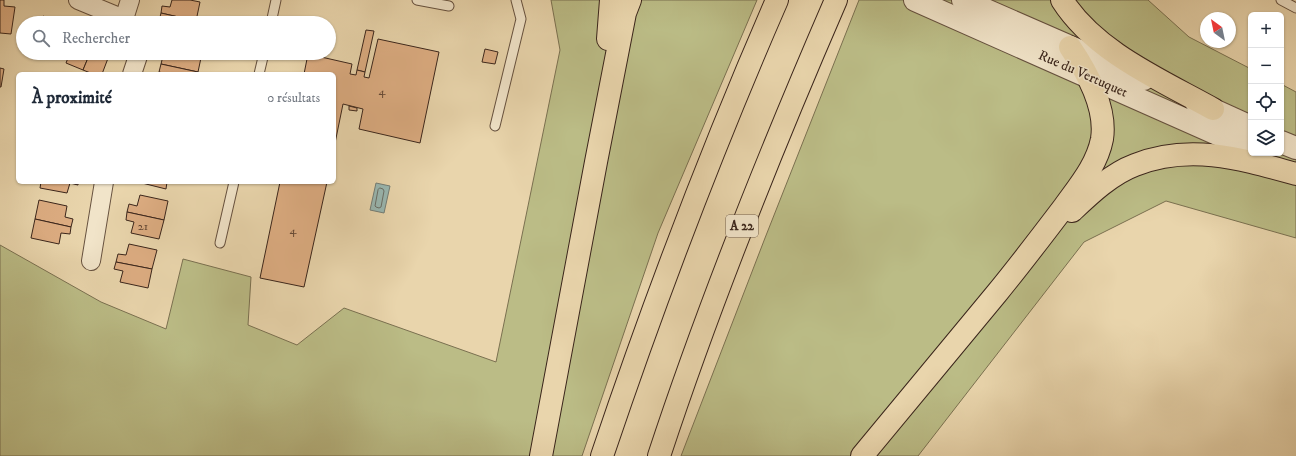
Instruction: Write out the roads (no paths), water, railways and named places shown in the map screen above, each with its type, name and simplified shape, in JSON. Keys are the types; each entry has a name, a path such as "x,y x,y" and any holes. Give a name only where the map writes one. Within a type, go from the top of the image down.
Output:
{"highway":[{"path":"603,124 611,0"},
{"path":"541,456 603,124 625,13 630,0"},
{"path":"602,456 668,271 722,131 777,0"},
{"name":"A 22","path":"659,456 687,374 739,233 836,0"},
{"path":"1062,0 1079,21 1104,45 1136,66 1213,109"},
{"path":"862,456 1036,245 1091,168 1100,149 1102,132 1101,112 1097,98 1087,76 1070,47"},
{"path":"1036,245 1080,204 1107,182 1135,165 1152,159 1181,154 1211,154 1248,160 1296,174"}],"street":[{"path":"78,0 115,16"},
{"path":"127,16 130,0"},
{"name":"Rue du Vertuquet","path":"915,0 1248,148"},
{"name":"Rue du Vertuquet","path":"963,0 1248,126"},
{"path":"133,72 137,60"},
{"path":"1284,143 1296,148"},
{"path":"1266,156 1296,170"},
{"path":"91,261 104,184"}],"lane":[{"path":"273,16 276,0"},
{"path":"418,0 449,6"},
{"path":"495,126 521,19 516,0"},
{"path":"1281,0 1296,8"},
{"path":"259,72 262,60"},
{"path":"220,243 234,184"}],"water":[{"path":"376,183 390,186 384,213 370,210"}]}
